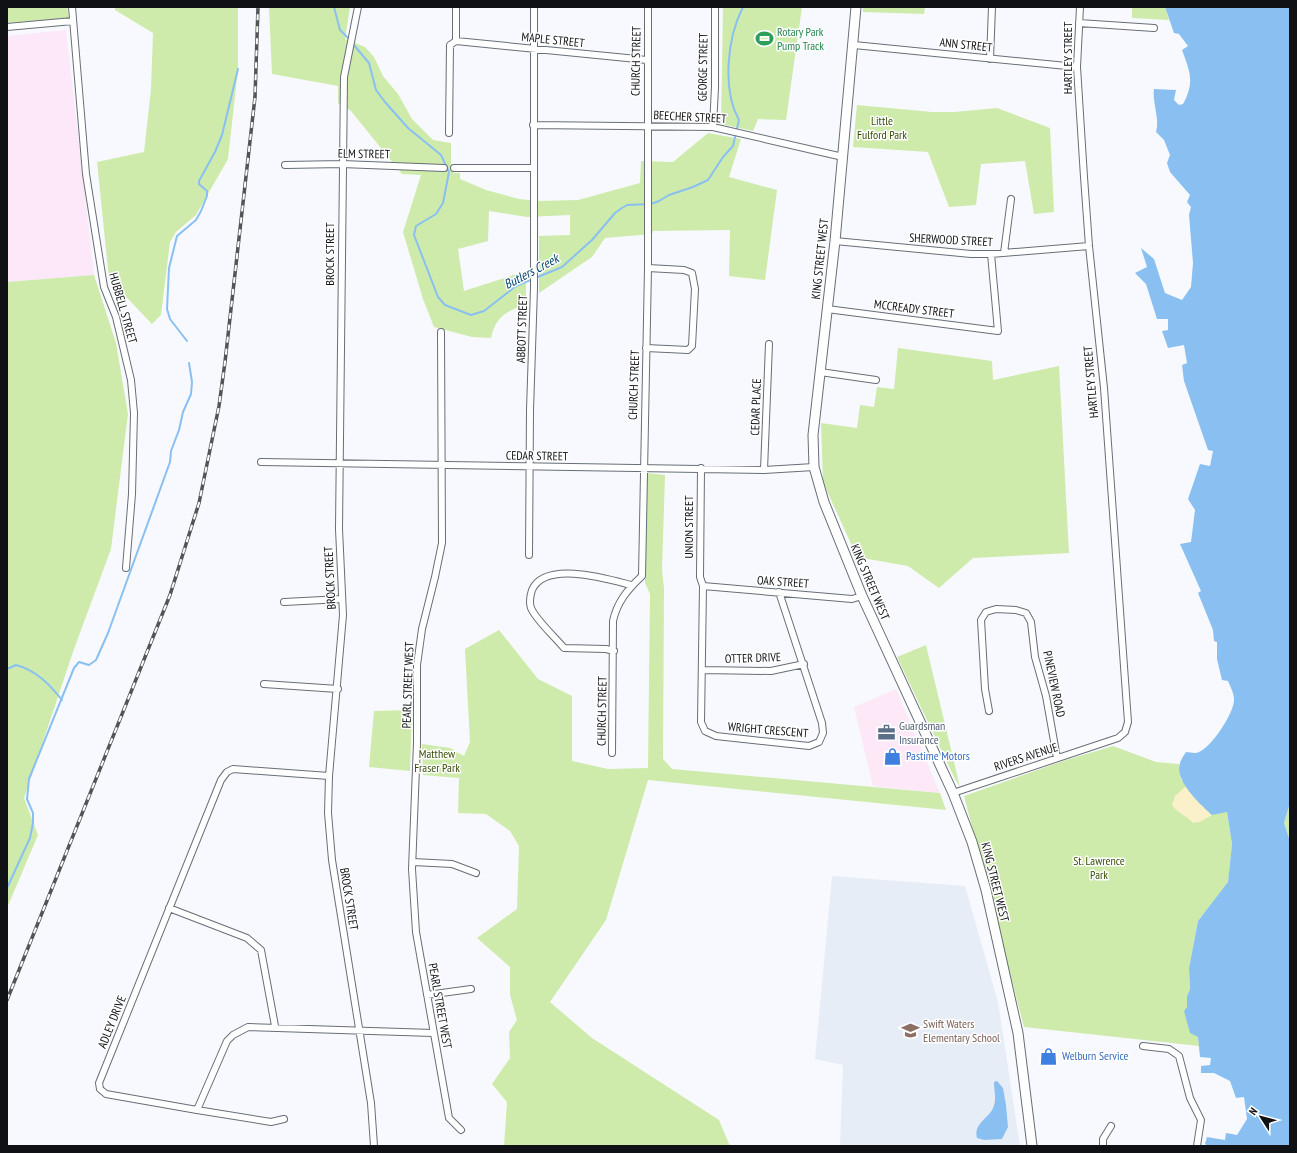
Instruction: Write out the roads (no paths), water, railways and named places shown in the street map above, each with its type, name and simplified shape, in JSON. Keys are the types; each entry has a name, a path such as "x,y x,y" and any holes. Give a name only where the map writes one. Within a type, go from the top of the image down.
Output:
{"main road":[{"name":"KING STREET WEST","path":"856,7 854,45 835,241 813,435 814,467 824,502 862,596 953,793 972,842 986,890 1017,1029 1032,1146"}],"street":[{"name":"HUBBELL STREET","path":"72,7 86,174 104,287 116,317 130,380 134,413 132,494 126,568"},
{"name":"BROCK STREET","path":"358,7 348,47 344,77 339,529 343,614 338,690 329,776 328,813 332,860 358,1030 371,1103 374,1146"},
{"path":"449,133 450,45 456,40 456,7"},
{"name":"ABBOTT STREET","path":"529,555 534,288 534,7"},
{"name":"CHURCH STREET","path":"612,753 614,652 613,621 616,608 631,585 642,576 648,268 648,7"},
{"name":"GEORGE STREET","path":"713,127 715,87 715,7"},
{"path":"990,59 992,7"},
{"name":"HARTLEY STREET","path":"1080,7 1077,67 1089,246 1104,388 1125,660 1128,722 1125,732 1118,738 1106,742"},
{"path":"7,27 73,21"},
{"path":"1079,22 1154,28"},
{"name":"MAPLE STREET","path":"456,40 647,60"},
{"name":"ANN STREET","path":"854,45 1077,67"},
{"name":"BEECHER STREET","path":"534,125 713,127 732,130 843,157"},
{"name":"ELM STREET","path":"285,165 342,164 444,168"},
{"path":"454,168 533,168"},
{"path":"1004,253 1011,199"},
{"name":"SHERWOOD STREET","path":"835,241 971,254 991,254 1089,246"},
{"name":"MCCREADY STREET","path":"827,309 998,331 991,254"},
{"path":"646,348 688,350 692,346 695,289 692,273 684,270 648,268"},
{"name":"PEARL STREET WEST","path":"441,332 442,543 422,629 417,665 417,743 413,862 416,932 433,1033 449,1118 461,1130"},
{"name":"CEDAR PLACE","path":"764,470 769,344"},
{"path":"820,372 876,380"},
{"name":"CEDAR STREET","path":"261,462 340,465 701,468 764,470 814,467"},
{"name":"UNION STREET","path":"701,468 700,577 703,586"},
{"path":"614,652 606,649 564,648 531,608 530,598 533,588 539,580 548,575 558,574 594,576 631,585"},
{"name":"OAK STREET","path":"703,586 852,599 862,596"},
{"name":"WRIGHT CRESCENT","path":"703,586 701,722 705,731 716,736 810,746 819,742 822,733 822,723 804,664 779,592"},
{"path":"284,602 342,599"},
{"name":"PINEVIEW ROAD","path":"989,711 985,688 981,620 986,612 996,609 1016,610 1026,613 1031,622 1035,657 1046,696 1057,758"},
{"name":"OTTER DRIVE","path":"702,670 771,671 804,664"},
{"path":"264,684 338,690"},
{"name":"RIVERS AVENUE","path":"953,793 1106,742"},
{"name":"ADLEY DRIVE","path":"197,1110 106,1094 100,1089 99,1083 221,780 227,772 234,768 329,776"},
{"path":"413,862 452,864 476,873"},
{"path":"169,908 247,938 261,950 275,1026"},
{"path":"427,995 471,989"},
{"path":"284,1119 272,1122 197,1110 228,1040 233,1035 248,1026 433,1033"},
{"path":"1143,1046 1169,1049 1179,1056 1190,1098 1201,1120 1197,1146"},
{"path":"1103,1146 1103,1139 1111,1126"}],"water":[{"path":"1165,7 1290,7 1290,803 1284,823 1290,841 1290,1146 1208,1146 1205,1144 1207,1137 1225,1140 1226,1133 1237,1135 1247,1119 1244,1097 1236,1098 1230,1081 1214,1073 1201,1073 1201,1066 1210,1065 1211,1058 1200,1057 1198,1037 1190,1033 1184,1011 1187,1007 1187,996 1190,989 1189,968 1198,921 1228,882 1232,844 1227,812 1212,815 1189,792 1181,777 1179,770 1180,763 1186,752 1199,752 1210,744 1216,737 1231,712 1234,699 1233,692 1228,681 1222,680 1217,659 1217,642 1214,641 1213,630 1198,593 1201,591 1180,544 1191,542 1195,510 1188,499 1200,464 1210,466 1213,451 1208,450 1184,381 1182,365 1187,363 1184,345 1168,348 1162,331 1168,330 1168,319 1157,319 1146,284 1135,273 1147,267 1141,248 1154,259 1165,293 1182,300 1191,287 1193,263 1189,215 1191,207 1187,202 1190,195 1170,172 1167,163 1170,155 1164,140 1156,132 1157,121 1154,89 1176,90 1174,100 1179,105 1183,104 1187,96 1190,83 1189,71 1182,50 1188,46 1179,34 1174,33"},
{"path":"997,1081 1003,1088 1008,1127 1002,1139 984,1140 977,1138 976,1133 979,1125 993,1108 995,1099 994,1082"}],"waterway":[{"name":"Butlers Creek","path":"334,7 340,30 349,39"},
{"name":"Butlers Creek","path":"353,44 369,63 376,90 408,128 441,155 449,172 443,203 436,214 416,226 414,235 438,297 445,305 471,315 484,311 516,286 562,267 592,240 615,213 627,205 651,204 669,195 708,180 723,157 733,146 739,120 730,94 729,64 733,34 743,7"},
{"path":"187,341 170,319 167,309 169,268 177,236 196,220 207,196 207,191 199,184 199,181 215,152 222,135 238,69"},
{"path":"7,888 30,838 33,813 27,799 29,779 74,668 79,662 89,665 96,660 108,633 170,462 171,451 179,430 183,412 191,394 192,382 189,363"},
{"path":"7,669 16,665 30,670 53,689 62,700"}],"railway":[{"path":"7,1000 170,595 199,503 219,406 225,362 255,97 258,7"}],"place":[{"name":"Rotary Park Pump Track","path":"764,39"},
{"name":"Guardsman Insurance","path":"886,733"},
{"name":"Pastime Motors","path":"893,756"},
{"name":"Swift Waters Elementary School","path":"910,1031"},
{"name":"Welburn Service","path":"1049,1056"}],"park label":[{"name":"Little Fulford Park","path":"882,128"},
{"name":"Matthew Fraser Park","path":"437,761"},
{"name":"St. Lawrence Park","path":"1099,868"}]}
